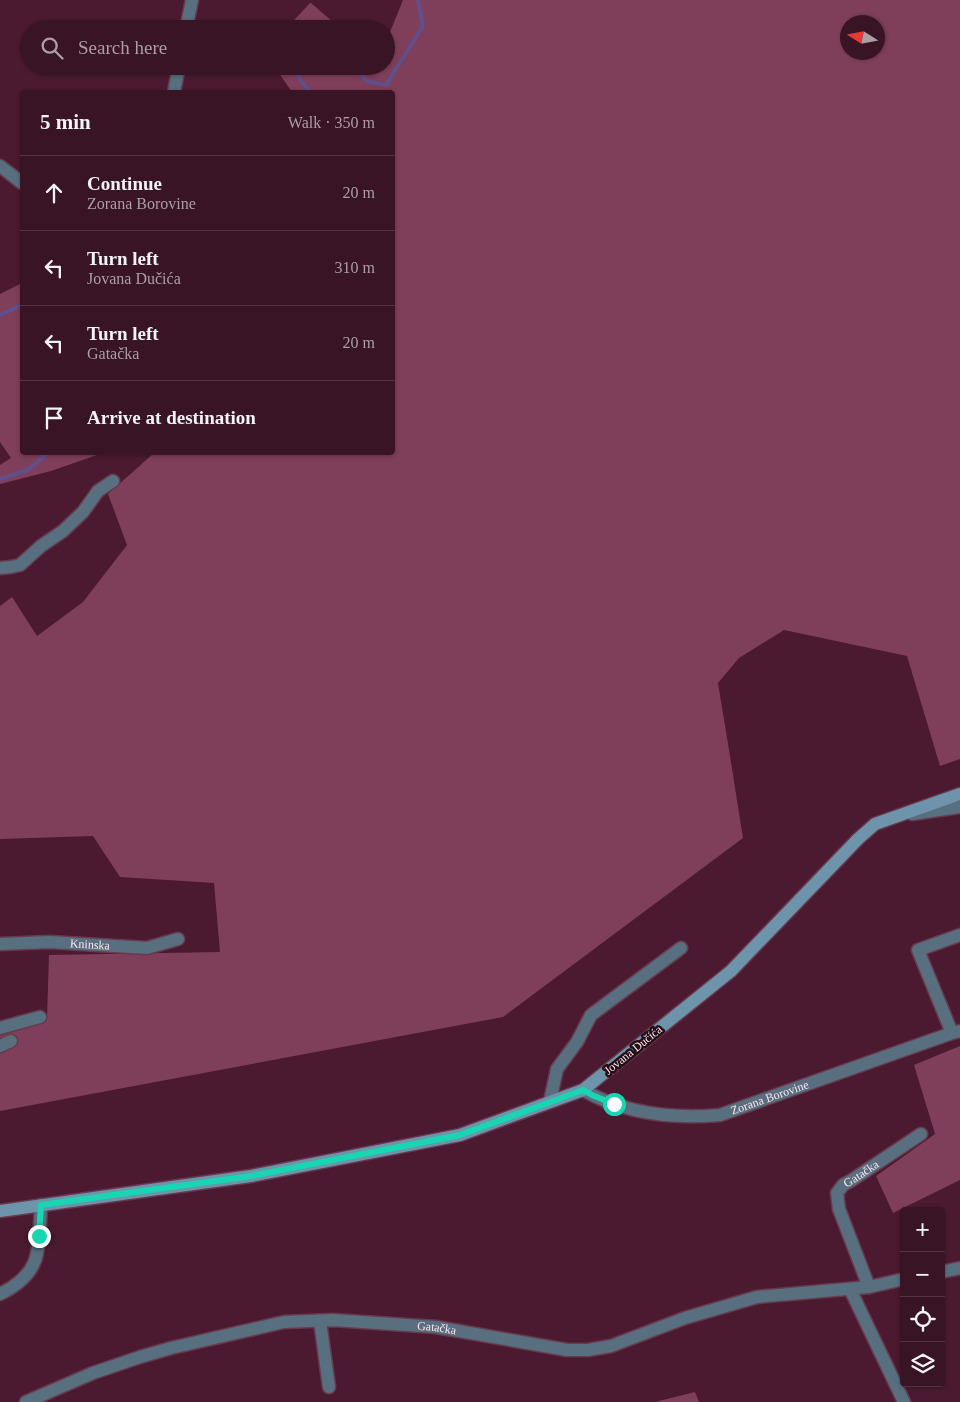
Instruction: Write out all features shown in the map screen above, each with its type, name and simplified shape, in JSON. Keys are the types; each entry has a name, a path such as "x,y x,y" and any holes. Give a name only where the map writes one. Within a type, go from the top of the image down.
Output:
{"main road":[{"name":"Jovana Dučića","path":"0,1211 251,1176 460,1135 583,1090 731,971 858,839 875,824 960,794"}],"street":[{"path":"188,20 192,0"},
{"path":"174,90 177,75"},
{"path":"0,166 20,181"},
{"path":"0,568 20,565 41,546 63,531 83,512 98,491 113,481"},
{"path":"900,816 960,807"},
{"name":"Zorana Borovine","path":"583,1090 614,1104 675,1117 720,1115 956,1032 918,950 960,934"},
{"name":"Kninska","path":"0,944 50,942 147,948 178,939"},
{"path":"550,1101 557,1069 577,1042 591,1015 681,948"},
{"path":"0,1028 40,1016"},
{"name":"Gatačka","path":"869,1286 839,1209 837,1193 843,1185 921,1134"},
{"path":"0,1294 26,1276 35,1262 41,1205"},
{"path":"945,1271 960,1268"},
{"name":"Gatačka","path":"26,1402 93,1373 140,1357 284,1322 333,1320 436,1327 567,1350 588,1350 611,1346 685,1318 757,1297 850,1289 900,1281"},
{"path":"850,1289 904,1402"},
{"path":"320,1321 329,1387"}],"shaded area":[{"path":"403,0 960,0 960,759 940,766 907,656 784,630 739,658 718,683 743,838 503,1017 0,1111 0,1036 47,1018 49,955 220,952 214,883 120,877 93,836 0,839 0,606 12,597 37,636 83,602 127,545 108,494 152,455 395,455 395,90 291,90 280,75 395,75 395,20"},
{"path":"311,3 331,20 294,20"},
{"path":"20,284 20,455 97,455 51,471 0,484 0,465 11,458 0,442 0,294"},
{"path":"960,1046 960,1180 905,1207 900,1207 900,1210 893,1213 876,1176 935,1134 914,1065"},
{"path":"695,1392 699,1402 655,1402"}],"waterway":[{"path":"395,71 423,26 418,0"},
{"path":"298,75 308,90"},
{"path":"361,75 367,81 386,85 392,75"},
{"path":"0,315 20,306"},
{"path":"0,479 28,470 46,455"}],"route":[{"path":"39,1236 41,1205 251,1176 460,1135 583,1090 614,1104"}]}
